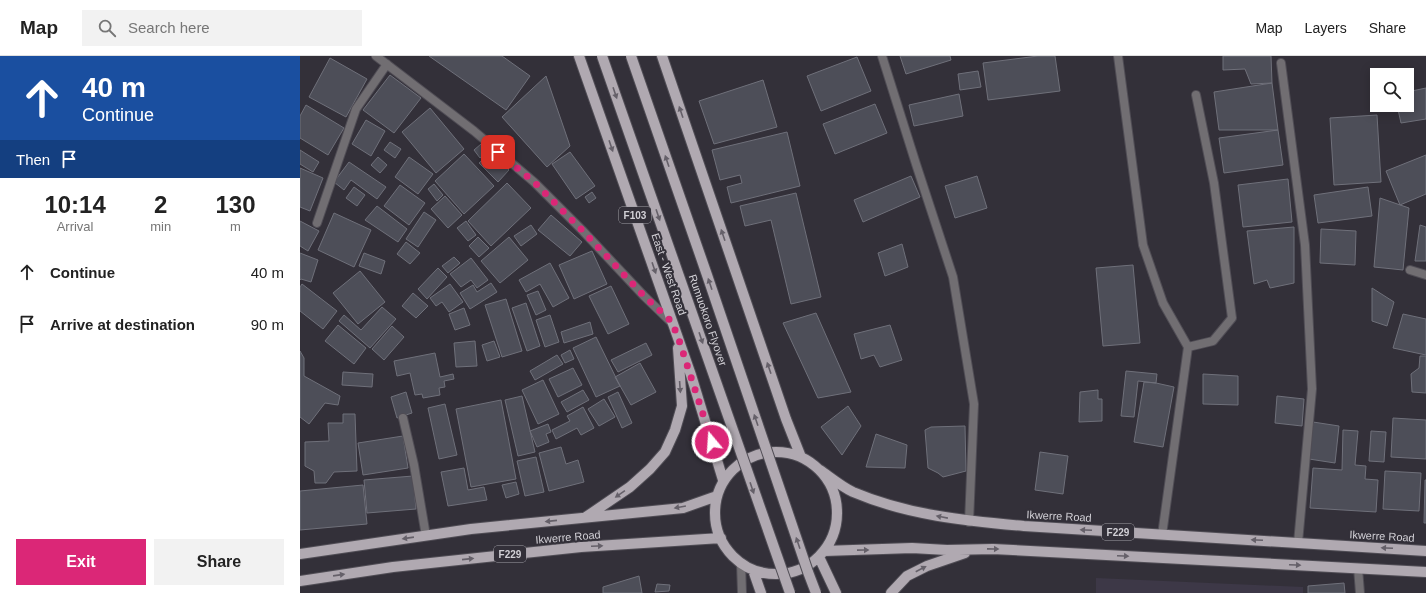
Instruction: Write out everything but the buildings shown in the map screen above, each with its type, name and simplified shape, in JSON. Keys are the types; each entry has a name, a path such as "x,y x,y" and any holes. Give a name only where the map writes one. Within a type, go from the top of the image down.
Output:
{"main road":[{"name":"East - West Road","path":"579,56 677,334 723,480"},
{"name":"Rumuokoro Flyover","path":"602,56 790,593"},
{"name":"Rumuokoro Flyover","path":"631,56 816,593"},
{"path":"662,56 786,419 801,457"},
{"path":"586,518 630,487 650,469 665,452 675,430 682,406 677,334"},
{"path":"778,452 801,457 820,470 830,485 836,501 837,519 833,536 822,554 805,567 788,573 767,574 753,570 741,563 730,553 721,538 715,518 717,496 723,480 740,464 755,455 778,452"},
{"name":"Ikwerre Road","path":"820,470 852,491 889,504 969,522 1426,551"},
{"name":"Ikwerre Road","path":"300,554 471,529 683,508 717,496"},
{"name":"Ikwerre Road","path":"300,581 392,567 581,547 721,538"},
{"name":"F229","path":"822,554 912,548 947,550 976,549 1426,572"},
{"path":"890,593 907,576 927,566 976,549"},
{"path":"822,554 836,593"},
{"path":"753,570 761,593"}],"street":[{"path":"376,56 474,131 534,182 582,230 644,296 670,320 677,334"},
{"path":"882,56 953,277 974,404 969,522"},
{"path":"1118,56 1143,245 1163,303 1188,347 1162,535"},
{"path":"1281,63 1305,245 1312,389 1298,543"},
{"path":"317,223 356,109 387,64"},
{"path":"1188,347 1213,341 1232,318 1214,183 1196,95"},
{"path":"1410,270 1426,275"},
{"path":"403,418 417,479 426,536"},
{"path":"741,563 742,593"},
{"path":"1358,568 1360,593"}],"shaded area":[{"path":"1096,578 1303,587 1303,593 1096,593"}],"route":[{"path":"498,152 534,182 582,230 644,296 670,320 677,334 712,442"}]}
